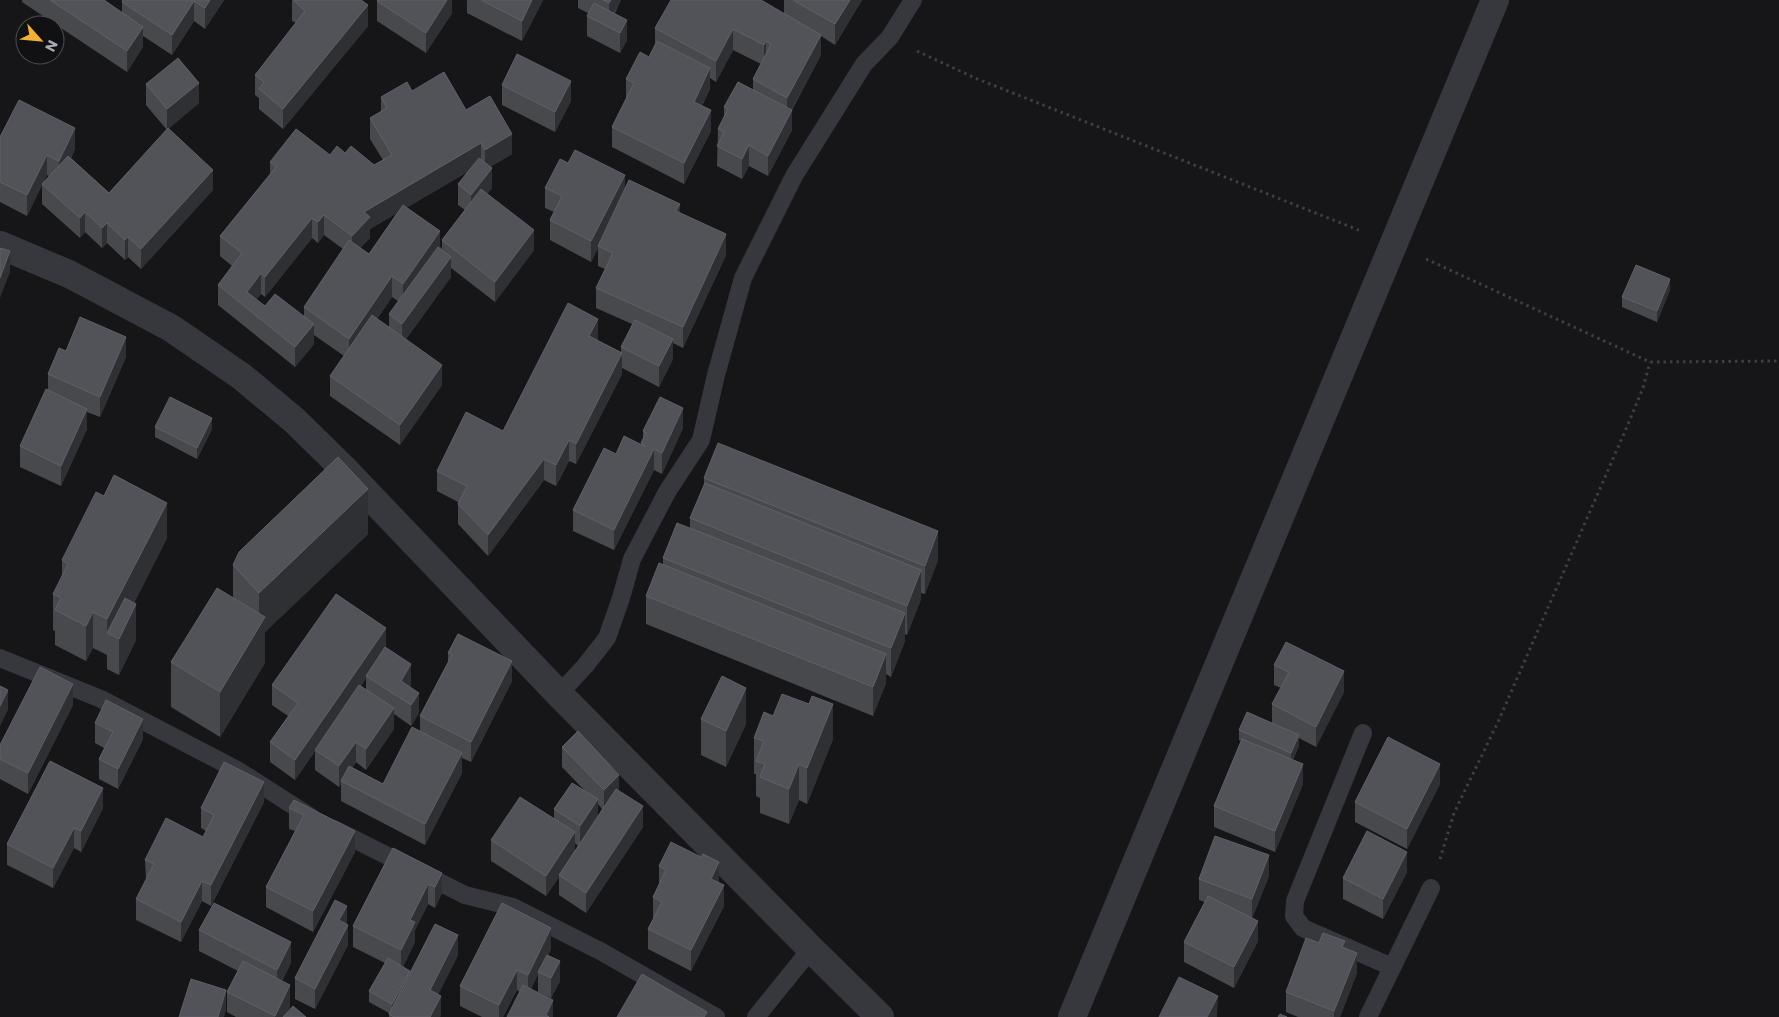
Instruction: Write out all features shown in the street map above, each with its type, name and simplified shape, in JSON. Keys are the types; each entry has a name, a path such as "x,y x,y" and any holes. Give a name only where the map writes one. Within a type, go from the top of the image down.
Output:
{"street":[{"path":"1072,1017 1495,0"},
{"path":"0,245 69,274 171,328 241,376 294,420 336,461 558,694 880,1017"}],"lane":[{"path":"558,694 585,666 607,638 632,560 667,492 701,440 720,357 743,278 794,176 864,64 890,37 913,0"},
{"path":"0,658 101,699 239,771 308,816 465,895 522,912 602,952 716,1017"},
{"path":"1363,733 1295,901 1294,916 1303,928 1392,967"},
{"path":"1368,1017 1431,888"},
{"path":"756,1017 811,949"}],"path":[{"path":"890,37 927,57 975,78 1393,244 1650,362 1779,361"},
{"path":"1431,888 1454,814 1498,722 1626,429 1643,388 1650,362"}],"building":[{"path":"50,0 104,0 143,27 127,51"},
{"path":"123,0 210,0 205,8 194,1 172,35 122,2"},
{"path":"293,0 361,0 368,5 283,109 259,89 264,82 255,75 305,11"},
{"path":"378,0 447,0 426,33"},
{"path":"481,0 532,0 522,21"},
{"path":"671,0 761,0 821,35 787,98 753,79 771,44 766,41 764,45 733,29 716,61 655,28"},
{"path":"793,0 850,0 835,24"},
{"path":"594,3 627,20 620,33 587,16"},
{"path":"657,41 710,68 694,102 711,110 684,163 612,127 634,83 626,79 640,52 649,57"},
{"path":"517,54 571,81 555,112 502,85"},
{"path":"178,58 199,83 167,109 146,84"},
{"path":"444,72 466,110 490,96 512,134 485,150 481,143 364,212 370,217 352,236 324,215 318,222 312,218 265,277 261,273 247,292 265,306 275,294 314,324 295,347 218,285 242,253 220,236 276,167 270,162 296,129 330,155 337,146 345,153 351,146 374,165 392,155 370,118 387,108 381,97 407,82 412,91"},
{"path":"738,82 792,110 768,156 749,145 742,159 717,146 724,132 718,129 728,109 724,107"},
{"path":"19,100 75,128 59,161 47,155 27,195 0,182 0,137"},
{"path":"168,128 213,170 141,249 128,237 125,240 107,223 102,228 85,212 80,218 42,184 68,156 109,193"},
{"path":"575,150 625,175 591,241 550,220 562,196 545,188 560,159 568,163"},
{"path":"479,158 492,168 471,195 458,184"},
{"path":"629,180 680,204 676,211 726,234 683,327 596,288 613,253 598,246"},
{"path":"481,189 534,230 495,282 442,240"},
{"path":"403,205 440,231 403,284 392,276 349,339 304,307 349,240 369,254"},
{"path":"438,247 451,257 402,324 389,314"},
{"path":"0,248 10,251 0,278"},
{"path":"1636,265 1670,279 1657,311 1622,297"},
{"path":"568,303 598,319 589,336 622,353 576,444 569,440 556,465 544,459 488,535 458,504 467,486 437,471 466,412 503,431"},
{"path":"372,315 442,365 400,425 330,376"},
{"path":"80,317 126,337 100,397 48,374 59,348 66,351"},
{"path":"635,320 673,339 659,366 621,347"},
{"path":"46,389 87,409 61,466 20,446"},
{"path":"170,397 212,418 197,448 155,427"},
{"path":"660,397 683,408 662,453 654,449 614,530 573,510 604,448 616,454 624,436 646,447 641,443 646,433 643,431"},
{"path":"718,443 938,531 925,566 704,478"},
{"path":"338,457 368,489 259,593 233,565 239,552"},
{"path":"114,475 167,503 107,619 93,612 86,626 55,610 61,598 53,594 68,564 62,560 96,492 104,496"},
{"path":"705,483 921,570 907,606 690,518"},
{"path":"677,523 905,613 891,648 663,558"},
{"path":"659,563 886,654 873,687 646,596"},
{"path":"217,588 265,617 220,692 171,662"},
{"path":"336,594 386,628 295,760 270,742 298,703 272,685"},
{"path":"125,598 136,604 119,639 107,633"},
{"path":"458,634 512,661 471,742 420,716 452,655 448,653"},
{"path":"1286,642 1344,671 1316,727 1272,704 1289,672 1274,665"},
{"path":"385,647 411,664 401,681 419,693 411,705 366,676"},
{"path":"40,667 73,684 28,773 0,759 0,745"},
{"path":"722,676 746,688 726,731 701,719"},
{"path":"359,685 394,708 366,749 356,742 339,766 315,750"},
{"path":"0,686 8,690 0,706"},
{"path":"782,694 809,704 812,696 833,704 807,768 799,764 789,789 760,777 765,764 756,761 764,741 754,738 764,712 773,716"},
{"path":"106,700 143,719 118,769 99,759 113,732 95,723"},
{"path":"1247,712 1299,735 1291,753 1239,730"},
{"path":"412,727 462,753 425,824 341,781 349,766 383,784"},
{"path":"578,731 619,775 604,790 562,747"},
{"path":"1388,737 1440,764 1407,829 1355,802"},
{"path":"1242,739 1303,764 1275,831 1214,806"},
{"path":"50,761 103,788 81,831 74,828 53,868 7,844"},
{"path":"224,762 264,782 211,885 202,881 181,922 136,899 154,864 145,860 166,818 203,837 214,815 201,808"},
{"path":"572,783 598,799 580,826 554,809"},
{"path":"616,789 643,806 586,893 559,875"},
{"path":"520,797 575,832 546,876 491,840"},
{"path":"294,800 355,831 313,911 266,887 304,815 289,808"},
{"path":"1367,831 1407,852 1383,899 1343,878"},
{"path":"1215,836 1269,855 1252,899 1199,879"},
{"path":"671,842 701,857 703,854 719,862 711,879 724,885 691,950 648,929 662,902 653,897 666,870 659,866"},
{"path":"393,848 442,873 435,887 428,884 410,920 415,922 401,950 353,926"},
{"path":"1208,896 1258,921 1234,967 1184,942"},
{"path":"335,900 347,906 339,920 348,925 315,989 295,978"},
{"path":"214,903 291,942 277,970 199,930"},
{"path":"502,903 551,928 528,975 517,970 499,1005 460,986"},
{"path":"435,924 458,935 430,990 441,996 430,1017 394,1017 389,1014"},
{"path":"1323,933 1345,941 1342,947 1357,953 1334,1011 1286,992 1306,938 1319,943"},
{"path":"547,955 560,961 551,978 538,972"},
{"path":"388,958 410,971 392,1004 369,991"},
{"path":"243,961 290,985 275,1016 227,992"},
{"path":"642,974 707,1012 704,1017 617,1017"},
{"path":"1179,977 1218,996 1207,1017 1159,1017"},
{"path":"191,979 226,990 218,1017 179,1017"},
{"path":"523,985 553,1000 546,1015 549,1017 507,1017"},
{"path":"293,1006 306,1017 283,1017"}]}
